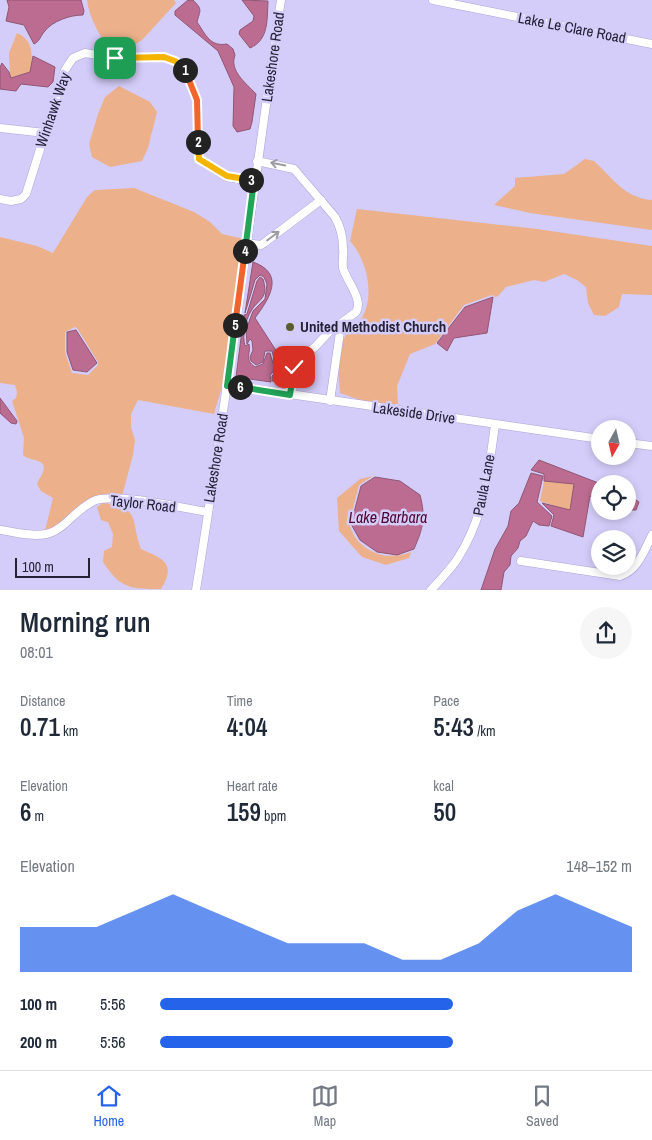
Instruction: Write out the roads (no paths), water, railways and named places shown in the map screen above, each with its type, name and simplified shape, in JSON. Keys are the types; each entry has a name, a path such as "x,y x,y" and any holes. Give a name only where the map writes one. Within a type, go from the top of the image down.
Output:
{"street":[{"name":"Lakeshore Road","path":"196,590 227,386 254,181 281,0"},
{"name":"Lake Le Clare Road","path":"433,0 652,44"},
{"name":"Winhawk Way","path":"0,199 21,200 26,194 65,70 73,58 85,53 115,58 164,57 175,61 185,70 197,100 199,159 227,176 254,181"},
{"path":"0,128 45,133"},
{"path":"257,161 282,165 297,171 338,223 343,246 344,270 358,304 356,312 329,332 309,352 296,361 290,395"},
{"path":"246,243 264,243 321,200"},
{"path":"330,401 340,332 338,326"},
{"name":"Lakeside Drive","path":"227,386 591,438"},
{"name":"Paula Lane","path":"431,590 458,559 476,524 486,492 495,425"},
{"path":"636,444 652,446"},
{"name":"Taylor Road","path":"0,530 31,535 48,534 58,528 81,507 98,500 120,498 207,512"},
{"path":"521,561 620,576 634,568 652,536"}],"water":[{"path":"7,0 81,0 84,11 83,15 67,17 56,22 47,28 38,42 34,44 24,25 6,21 9,7"},
{"path":"188,0 193,0 198,6 200,10 197,22 209,39 216,44 227,44 233,49 236,71 256,94 250,129 237,132 233,126 234,87 218,51 175,15 175,11"},
{"path":"242,0 268,1 267,22 264,34 261,40 250,48 239,34 240,30 253,21 254,16"},
{"path":"33,56 55,67 53,82 48,87 21,84 16,91 0,89 0,67 2,63 11,78 30,72"},
{"path":"253,262 263,267 269,273 272,280 269,295 255,318 277,352 282,365 281,381 272,381 272,376 277,370 272,351 265,351 263,362 256,365 251,361 250,357 253,350 252,341 250,339 247,344 246,330 253,311 265,299 267,284 264,277 260,275 255,280 245,313"},
{"path":"260,277 263,279 265,291 247,319 244,342 245,346 249,344 249,359 255,367 263,364 267,353 270,353 275,370 270,375 271,382 236,377 244,315 247,314 257,281"},
{"path":"493,297 487,333 454,338 447,351 437,343 465,307"},
{"path":"76,330 97,363 87,372 73,370 67,352 67,332"},
{"path":"0,398 17,421 16,424 11,423 0,413"},
{"path":"539,460 591,480 591,496 583,537 551,526 554,515 542,503 570,510 574,484 544,481 544,474 531,470"},
{"path":"531,473 543,476 537,502 552,516 549,526 539,525 533,521 526,536 520,541 518,548 511,556 510,565 504,572 501,590 481,590 495,549 508,526 511,511 519,503"},
{"name":"Lake Barbara","path":"375,477 400,481 420,495 423,523 414,549 397,555 377,552 360,540 351,524 361,486"}],"place":[{"name":"United Methodist Church","path":"290,327"}]}
